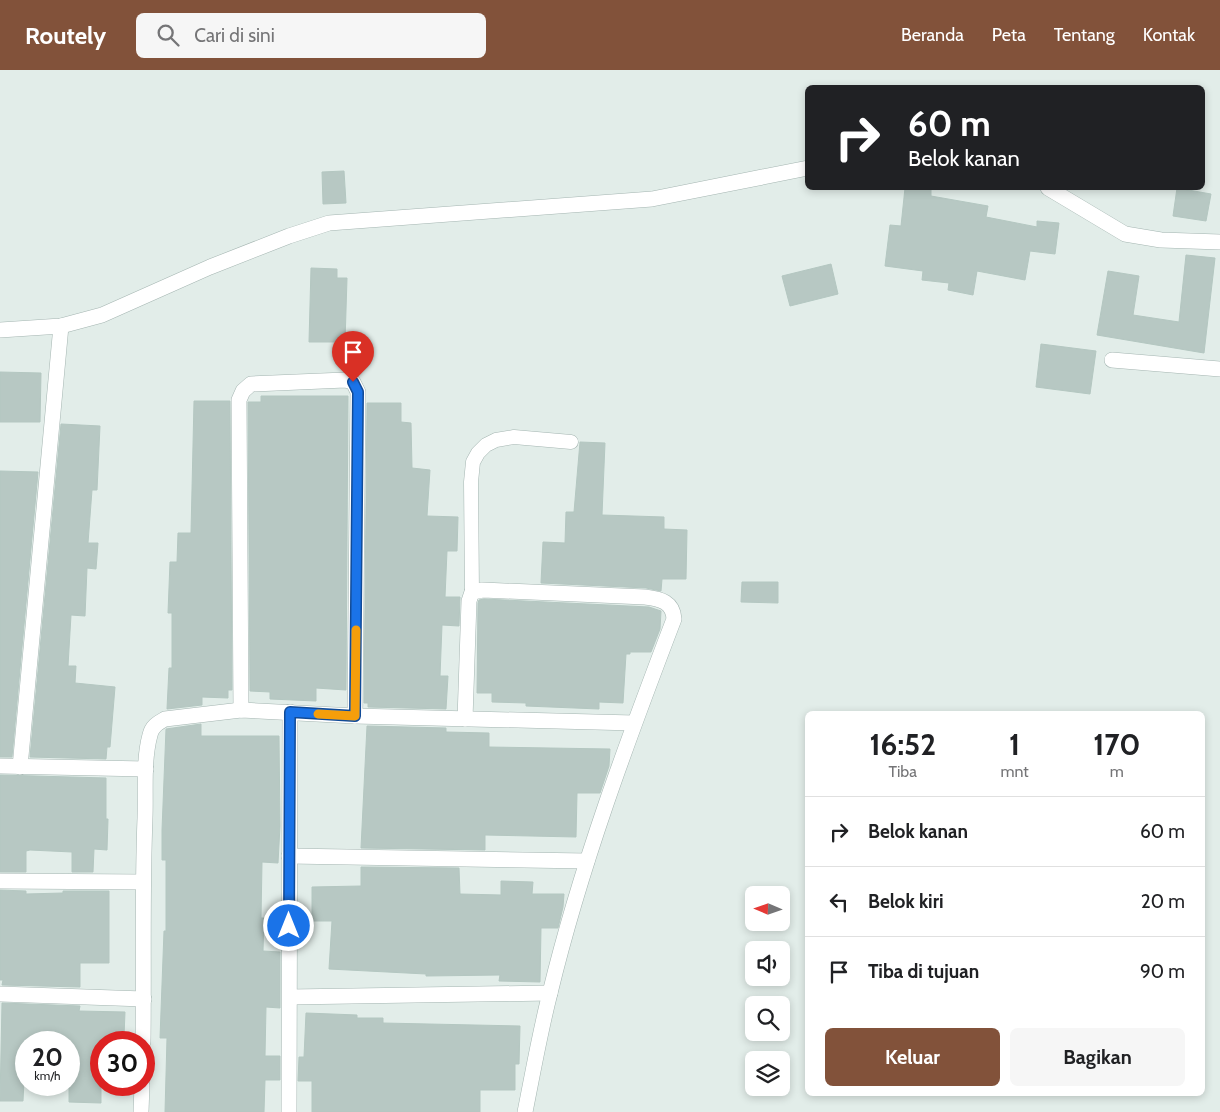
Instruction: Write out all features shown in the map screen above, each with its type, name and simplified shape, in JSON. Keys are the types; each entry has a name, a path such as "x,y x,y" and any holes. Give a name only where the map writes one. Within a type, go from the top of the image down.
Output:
{"street":[{"path":"0,330 61,326 102,315 219,264 330,223 652,199 805,169"},
{"path":"1051,190 1125,234 1161,240 1220,242"},
{"path":"20,767 61,326"},
{"path":"1112,360 1220,369"},
{"path":"241,710 238,400 243,391 252,384 345,380 353,382 358,392 355,716"},
{"path":"465,719 469,601 472,592 483,590 646,597 665,601 671,606 674,619 634,723 587,862 550,993 525,1112"},
{"path":"143,1031 142,882 146,769 150,734 154,727 165,719 241,710 355,716 634,723"},
{"path":"288,1112 290,712"},
{"path":"0,766 146,769"},
{"path":"289,856 587,862"},
{"path":"0,881 142,882"},
{"path":"290,996 550,993"},
{"path":"0,994 144,1000"},
{"path":"141,1112 142,1096"}],"lane":[{"path":"472,592 471,482 474,462 478,453 491,443 514,437 570,442"}],"building":[{"path":"344,171 346,203 323,204 322,172"},
{"path":"905,190 931,190 931,196 988,206 986,217 1037,227 1037,221 1059,223 1055,254 1030,251 1025,280 977,271 973,295 948,290 949,283 922,280 923,271 885,266 890,225 901,226"},
{"path":"1177,190 1211,194 1206,221 1173,216"},
{"path":"1186,255 1215,258 1204,353 1097,335 1108,271 1139,276 1133,315 1179,322"},
{"path":"831,264 838,294 790,306 782,276"},
{"path":"311,268 337,269 337,278 347,278 345,342 309,342"},
{"path":"1041,344 1096,351 1090,394 1036,387"},
{"path":"0,372 41,373 40,422 0,422"},
{"path":"261,396 348,396 346,690 316,688 316,701 270,699 270,692 250,691 248,402 261,402"},
{"path":"194,401 230,401 232,690 228,690 228,698 202,697 202,705 167,709 169,668 172,668 172,613 168,613 170,562 177,562 178,533 191,533"},
{"path":"367,403 401,403 401,422 411,423 412,468 430,470 427,516 458,517 457,551 447,551 445,597 460,597 459,626 442,625 440,676 448,676 446,709 368,707 368,703 364,703"},
{"path":"61,424 100,426 97,490 92,490 88,543 98,543 96,569 87,568 85,616 71,615 68,666 76,666 75,683 115,687 110,747 107,747 106,759 30,757"},
{"path":"580,442 605,443 602,515 664,517 664,529 687,530 686,579 662,579 661,591 646,588 541,583 543,542 565,543 566,512 574,512"},
{"path":"0,471 38,472 12,757 0,757"},
{"path":"742,582 778,582 778,603 741,602"},
{"path":"479,600 649,607 661,611 660,629 651,652 630,652 630,654 626,654 623,703 599,702 599,709 526,706 526,703 492,702 492,693 477,693 478,603"},
{"path":"201,724 201,736 279,736 280,826 278,863 262,862 261,918 264,918 263,951 280,952 280,1008 266,1007 265,1056 280,1056 280,1080 265,1080 264,1112 165,1112 167,1038 160,1038 164,931 166,931 166,860 162,860 162,830 166,729"},
{"path":"367,726 446,728 446,732 489,733 489,747 610,749 609,766 600,793 577,793 576,837 485,835 485,850 361,848"},
{"path":"0,775 106,778 107,850 94,849 93,872 72,872 72,852 30,850 26,851 26,872 0,872"},
{"path":"361,867 459,868 460,894 501,895 501,881 533,882 532,894 564,894 558,928 541,928 540,982 499,981 500,975 426,976 426,974 329,969 332,921 312,921 312,887 361,886"},
{"path":"0,890 26,891 26,894 63,893 63,891 109,891 109,963 80,963 80,987 2,985 3,980 0,980"},
{"path":"2,1003 80,1006 79,1011 125,1012 124,1031 90,1031 90,1096 101,1096 101,1103 69,1102 69,1096 80,1096 80,1031 15,1031 15,1096 23,1096 23,1101 0,1101"},
{"path":"306,1013 357,1015 357,1018 383,1018 383,1023 520,1026 519,1064 515,1064 515,1090 480,1090 480,1112 312,1112 312,1081 298,1081 299,1057 304,1057"}],"slow traffic":[{"path":"318,714 355,716 356,630"}],"route":[{"path":"289,926 290,712 355,716 358,392 353,382"}]}
